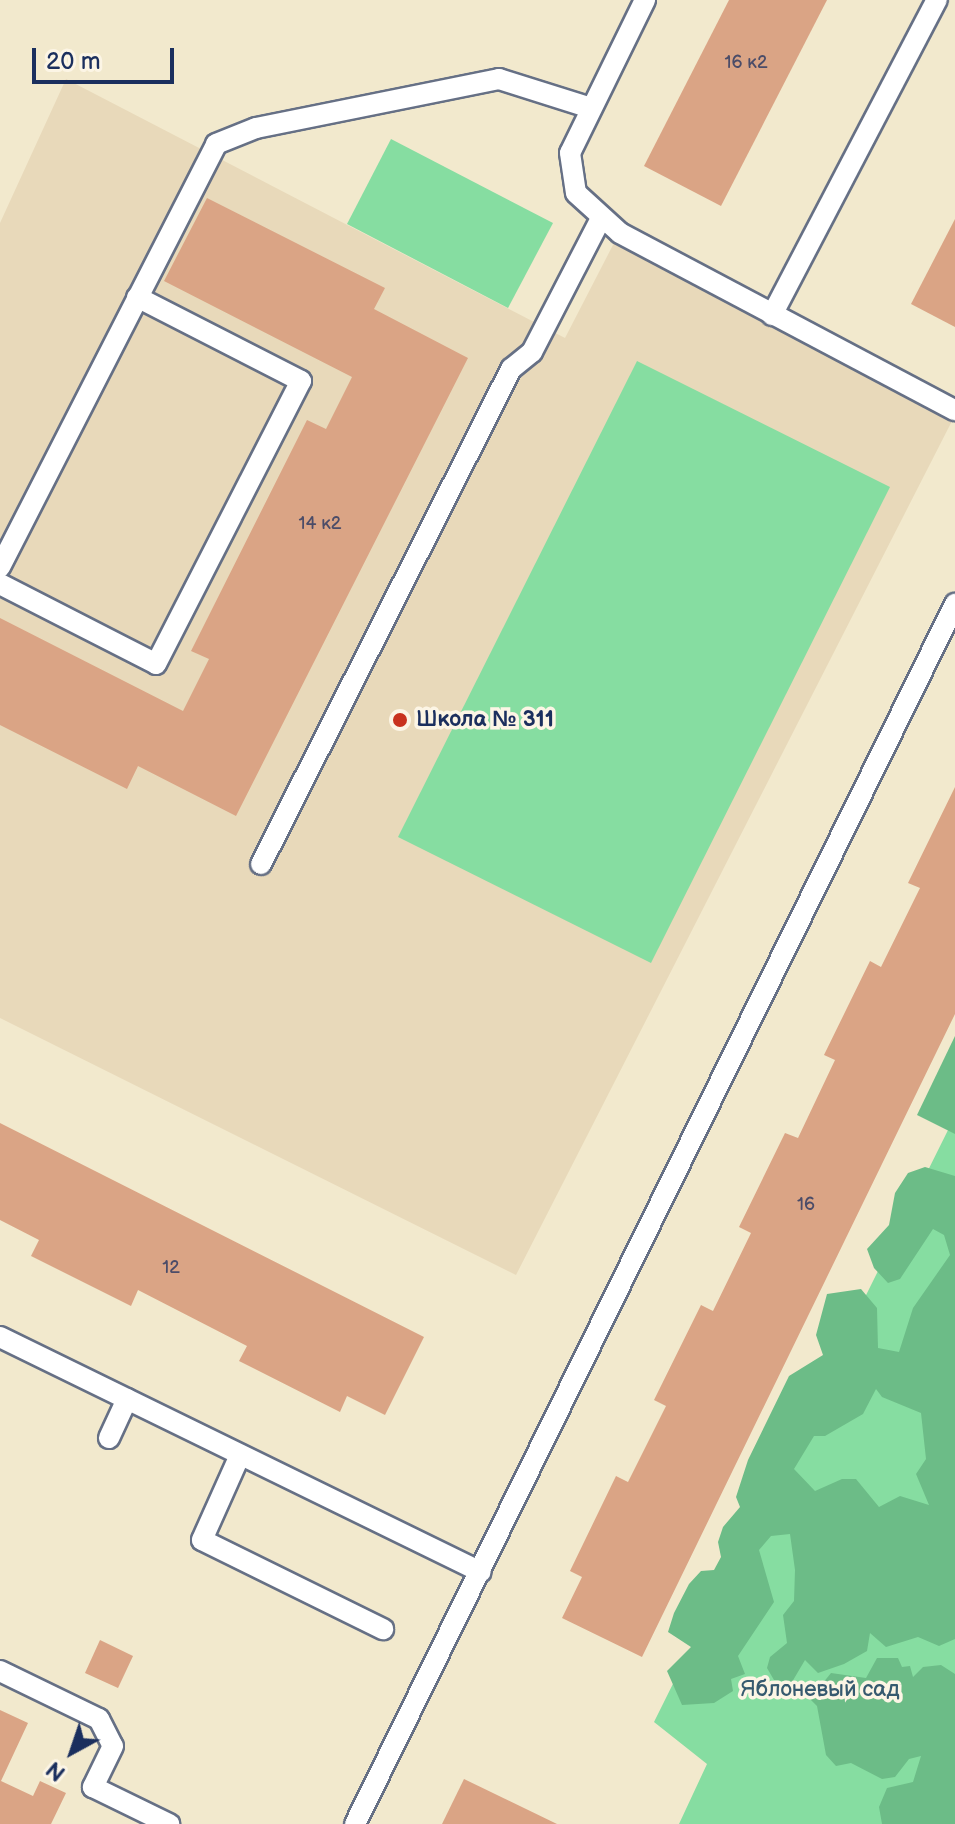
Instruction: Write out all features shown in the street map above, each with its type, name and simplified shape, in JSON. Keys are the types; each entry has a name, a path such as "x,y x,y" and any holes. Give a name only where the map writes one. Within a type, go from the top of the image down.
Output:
{"lane":[{"path":"645,0 570,153 576,193 600,220 772,315 955,410"},
{"path":"772,315 937,0"},
{"path":"0,567 209,154 232,135 499,79 591,108"},
{"path":"261,864 511,369 532,352 600,220"},
{"path":"0,584 156,664 301,381 137,297"},
{"path":"355,1824 955,604"},
{"path":"0,1337 481,1572"},
{"path":"109,1438 127,1399"},
{"path":"240,1455 202,1540 383,1629"},
{"path":"0,1671 99,1719 113,1746 93,1787 169,1824"}],"shaded area":[{"name":"Школа № 311","path":"66,79 565,338 614,243 952,421 516,1275 0,1018 0,223"}],"green space":[{"path":"391,139 553,223 508,308 347,224"},
{"path":"637,361 890,487 651,963 398,837"},
{"path":"955,1036 955,1134 917,1115"},
{"name":"Яблоневый сад","path":"955,1116 955,1824 679,1824 707,1764 654,1722"},
{"path":"925,1167 955,1176 955,1639 939,1646 918,1637 886,1647 870,1633 867,1651 844,1664 818,1673 805,1660 792,1682 774,1680 767,1668 770,1657 787,1643 783,1615 794,1601 795,1570 790,1534 771,1536 759,1550 774,1602 738,1656 745,1674 731,1679 733,1691 714,1703 682,1705 667,1671 691,1647 668,1632 674,1613 689,1584 701,1571 714,1570 721,1557 718,1542 723,1527 740,1507 736,1497 748,1460 789,1376 823,1355 816,1335 827,1294 861,1289 877,1308 878,1348 899,1352 913,1308 950,1255 944,1235 933,1229 900,1279 888,1283 874,1268 867,1249 889,1225 895,1193 908,1173","holes":["876,1389 882,1397 921,1413 926,1459 916,1474 929,1505 900,1496 879,1507 856,1479 842,1479 815,1491 794,1469 814,1436 825,1436 863,1414"]},
{"path":"877,1658 898,1658 902,1667 910,1666 913,1677 923,1667 941,1665 955,1674 955,1824 882,1824 879,1807 887,1788 913,1782 921,1756 909,1759 895,1777 882,1779 851,1763 836,1766 826,1755 817,1706 804,1693 818,1689 831,1673 866,1678"}],"building":[{"path":"729,0 827,0 721,206 644,166"},
{"path":"207,198 385,288 374,309 468,358 236,816 138,766 127,789 0,725 0,618 183,711 209,659 191,651 307,420 326,429 352,377 164,281"},
{"path":"955,219 955,327 911,304"},
{"path":"955,787 955,1014 642,1657 562,1618 582,1577 570,1571 616,1476 628,1482 666,1406 654,1400 701,1305 713,1311 751,1233 739,1227 785,1133 798,1138 835,1060 824,1055 870,961 881,967 920,888 908,883"},
{"path":"0,1123 424,1337 385,1415 347,1396 340,1412 239,1361 247,1346 138,1290 131,1306 31,1256 39,1240 0,1220"},
{"path":"100,1640 133,1656 118,1688 85,1673"},
{"path":"0,1710 28,1723 1,1781 33,1796 40,1781 66,1793 51,1824 0,1824"},
{"path":"464,1779 557,1824 442,1824"}],"place":[{"name":"Школа № 311","path":"400,720"}]}
